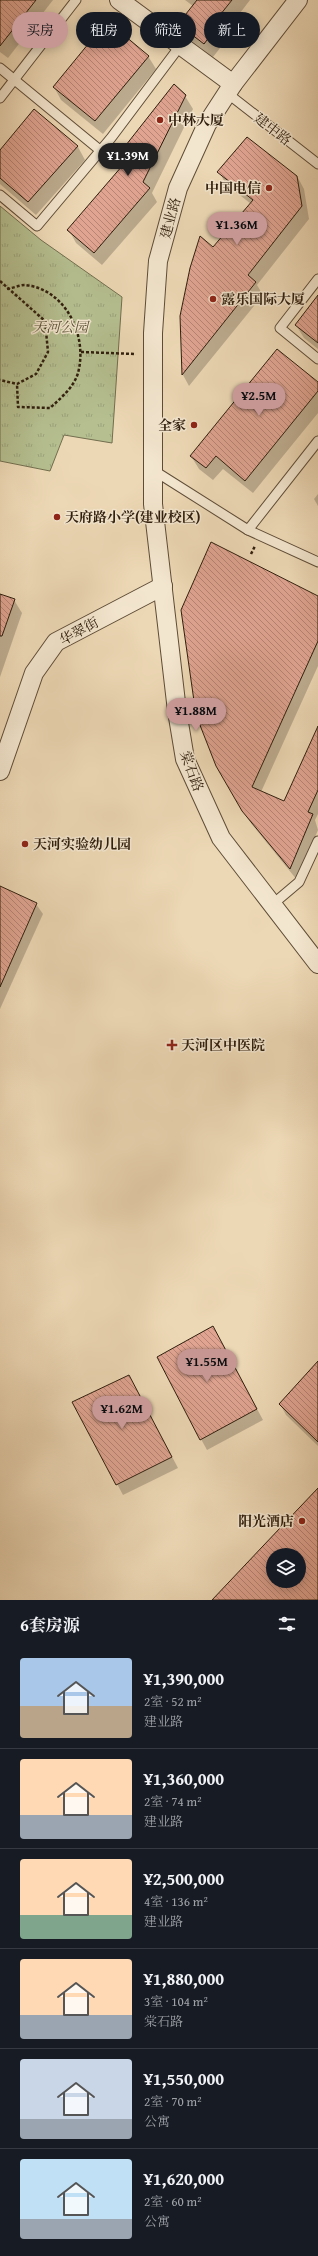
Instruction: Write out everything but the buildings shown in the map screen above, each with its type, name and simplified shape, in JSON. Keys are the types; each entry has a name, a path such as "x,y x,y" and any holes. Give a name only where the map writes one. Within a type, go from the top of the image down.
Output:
{"street":[{"name":"建中路","path":"119,0 140,16"},
{"name":"建业路","path":"153,470 153,355 158,261 178,188 206,124 230,89 298,0"},
{"name":"建中路","path":"182,48 230,89"},
{"name":"棠石路","path":"153,470 153,504 177,711 185,759 221,838 318,964"},
{"name":"华翠街","path":"0,772 34,673 56,642 163,586"}],"lane":[{"path":"0,98 76,0"},
{"path":"0,195 37,226 101,151 178,48"},
{"path":"0,68 101,151"},
{"name":"建中路","path":"230,89 318,164"},
{"path":"318,279 280,328 318,359"},
{"path":"248,530 318,441"},
{"path":"153,470 248,530 318,562"},
{"path":"272,904 299,882 318,841"}],"path":[{"path":"0,281 7,289 45,321 48,352 36,374 16,384 0,380"},
{"path":"7,289 24,285 43,290 65,304 81,341 78,373 66,393 50,408 18,407 16,384"},
{"path":"81,352 153,355"}],"green space":[{"name":"天河公园","path":"0,206 41,240 122,297 112,443 64,435 50,471 0,461"}],"place":[{"name":"中林大厦","path":"160,120"},
{"name":"中国电信","path":"269,188"},
{"name":"露乐国际大厦","path":"213,299"},
{"name":"全家","path":"194,425"},
{"name":"天府路小学(建业校区)","path":"57,517"},
{"name":"天河实验幼儿园","path":"25,844"},
{"name":"天河区中医院","path":"172,1045"},
{"name":"阳光酒店","path":"302,1521"}]}
